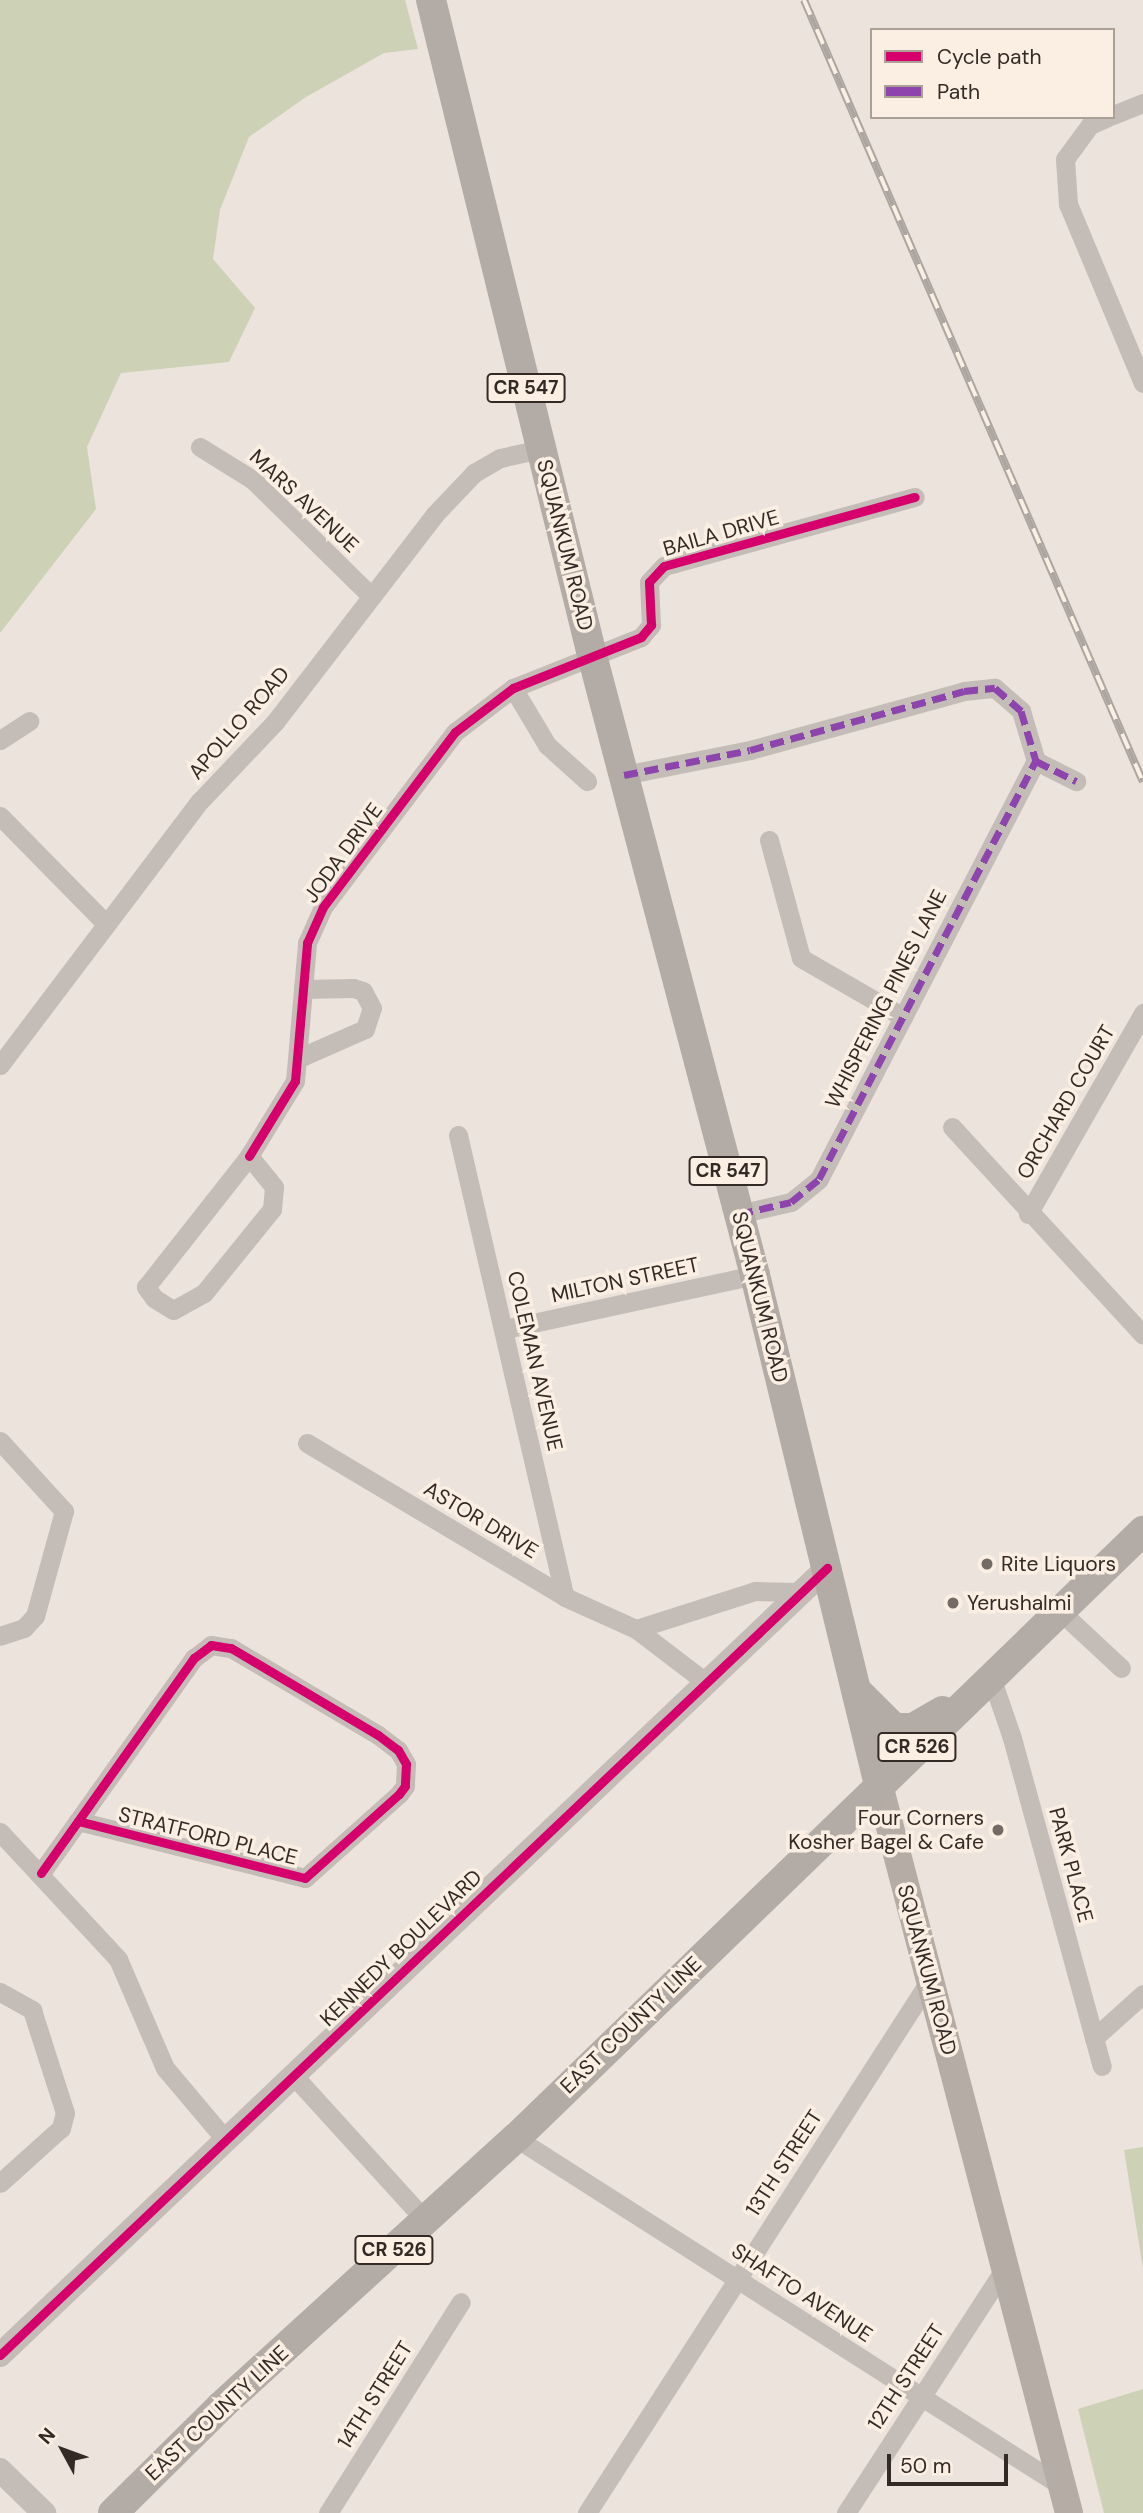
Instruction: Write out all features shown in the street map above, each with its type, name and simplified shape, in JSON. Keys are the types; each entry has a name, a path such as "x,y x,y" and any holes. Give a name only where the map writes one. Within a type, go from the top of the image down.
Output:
{"main road":[{"name":"SQUANKUM ROAD","path":"431,0 592,655 755,1275 879,1785 1066,2500"},
{"name":"EAST COUNTY LINE","path":"113,2513 221,2406 516,2138 1143,1531"},
{"path":"856,1690 894,1728 913,1728 934,1713 956,1710"}],"street":[{"path":"1115,114 1143,103"},
{"path":"1104,119 1090,125 1065,159 1068,204 1143,383"},
{"name":"MARS AVENUE","path":"201,447 253,480 370,595"},
{"name":"APOLLO ROAD","path":"0,1066 200,801 275,722 370,595 435,514 474,473 500,458 541,449"},
{"name":"BAILA DRIVE","path":"592,655 647,632 649,582 664,566 915,497"},
{"name":"JODA DRIVE","path":"249,1156 274,1188 272,1209 205,1293 173,1310 154,1298 146,1287 249,1156 295,1081 307,943 323,907 455,732 513,688 592,655"},
{"path":"513,688 547,745 587,781"},
{"path":"624,775 750,750 964,691 995,688 1021,710 1036,761 1076,781"},
{"path":"0,740 29,721"},
{"name":"WHISPERING PINES LANE","path":"739,1214 791,1202 819,1179 1036,761"},
{"path":"0,816 106,924"},
{"path":"769,840 801,958 903,1017"},
{"path":"299,1058 365,1029 372,1008 363,991 354,988 303,989"},
{"name":"ORCHARD COURT","path":"1028,1214 1143,1013"},
{"path":"952,1127 1028,1214 1143,1334"},
{"name":"COLEMAN AVENUE","path":"458,1135 565,1597"},
{"name":"MILTON STREET","path":"505,1329 755,1275"},
{"path":"0,1441 64,1511 35,1616 24,1628 0,1636"},
{"name":"ASTOR DRIVE","path":"307,1443 565,1597 636,1629 707,1683"},
{"name":"KENNEDY BOULEVARD","path":"0,2355 827,1568"},
{"path":"636,1629 755,1591 800,1592"},
{"path":"1061,1612 1121,1668"},
{"name":"STRATFORD PLACE","path":"41,1873 78,1821 194,1658 211,1645 231,1648 378,1735 398,1750 406,1765 405,1786 399,1794 305,1878 78,1821"},
{"name":"PARK PLACE","path":"991,1677 1012,1738 1102,2066"},
{"path":"0,1832 41,1873 118,1959 165,2068 225,2139"},
{"name":"13TH STREET","path":"587,2513 930,1980"},
{"path":"0,1993 32,2010 65,2113 61,2128 0,2183"},
{"path":"1094,2038 1143,1994"},
{"path":"293,2075 426,2221"},
{"name":"SHAFTO AVENUE","path":"516,2138 919,2395 1066,2500"},
{"name":"12TH STREET","path":"846,2513 919,2395 1006,2267"},
{"name":"14TH STREET","path":"328,2513 461,2302"},
{"path":"0,2470 44,2513"}],"green space":[{"path":"0,0 405,0 418,49 384,53 306,97 249,137 220,210 213,259 255,308 229,362 121,373 87,447 96,509 0,633"},
{"path":"1143,2147 1143,2269 1124,2150"},
{"path":"1143,2389 1143,2513 1104,2513 1078,2409"}],"railway":[{"path":"804,0 1143,782"}],"marked path":[{"path":"624,775 750,750 964,691 995,688 1021,711 1036,761 1076,781"},
{"path":"739,1214 791,1202 819,1179 1036,761"}],"cycle path":[{"path":"249,1156 295,1081 307,943 323,907 455,732 513,688 641,637 651,625 649,582 664,566 915,497"},
{"path":"0,2355 827,1568"},
{"path":"41,1873 194,1658 211,1645 231,1648 378,1735 398,1750 406,1764 405,1786 399,1794 305,1878 78,1821"}],"place":[{"name":"Rite Liquors","path":"987,1564"},
{"name":"Yerushalmi","path":"953,1603"},
{"name":"Four Corners Kosher Bagel & Cafe","path":"998,1830"}]}
